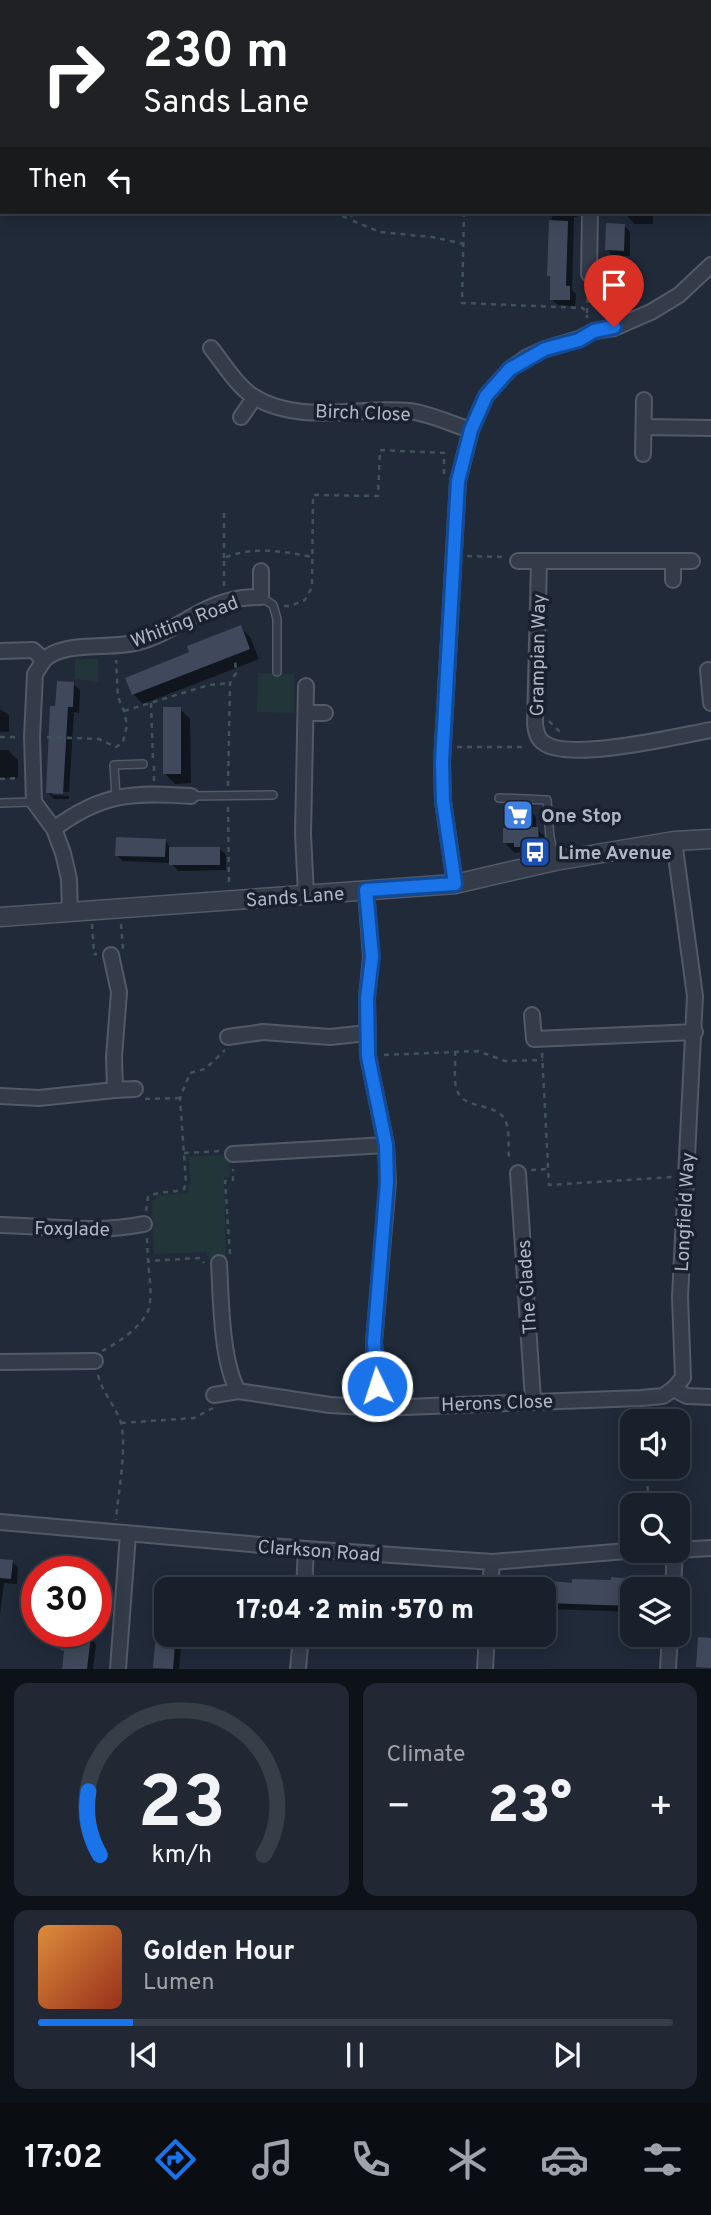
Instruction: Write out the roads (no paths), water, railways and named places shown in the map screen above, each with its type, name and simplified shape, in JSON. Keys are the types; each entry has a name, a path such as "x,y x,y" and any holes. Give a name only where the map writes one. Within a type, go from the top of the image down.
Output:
{"street":[{"path":"589,274 590,214"},
{"path":"455,884 443,801 443,747 458,481 471,430 486,396 510,369 545,349 579,340 594,331 614,328 651,312 679,295 711,265"},
{"name":"Birch Close","path":"211,348 247,391 255,397 289,409 330,412 410,411 471,430"},
{"path":"241,417 255,397"},
{"path":"643,454 644,400"},
{"path":"644,426 711,428"},
{"path":"518,561 692,561"},
{"name":"Grampian Way","path":"539,561 535,724 537,736 545,744 563,750 628,746 711,730"},
{"path":"673,561 673,580"},
{"name":"Whiting Road","path":"44,660 51,652 64,648 140,642 225,601 267,601 261,571"},
{"path":"0,650 33,650 44,660 35,674 32,737 34,802 54,829 63,853 69,879 70,913"},
{"path":"708,670 711,703"},
{"path":"306,686 303,834 306,895"},
{"path":"306,713 325,713"},
{"path":"54,829 78,811 116,798 155,794 191,796"},
{"name":"Sands Lane","path":"0,918 455,884 555,861 674,841 711,839"},
{"name":"Longfield Way","path":"673,1389 683,1378 680,1297 695,1032 692,961 674,841"},
{"path":"366,890 372,957 367,998 368,1056 386,1145 387,1182 374,1342 379,1408"},
{"path":"111,955 119,992 114,1057 115,1090"},
{"path":"532,1015 534,1039 695,1032"},
{"path":"228,1037 263,1032 330,1037 367,1033"},
{"path":"0,1096 39,1098 135,1089"},
{"path":"233,1154 386,1145"},
{"name":"The Glades","path":"518,1173 533,1400"},
{"name":"Foxglade","path":"0,1225 112,1230 144,1224"},
{"path":"219,1263 221,1315 232,1381 239,1391"},
{"path":"0,1362 95,1361"},
{"name":"Herons Close","path":"214,1395 239,1391 330,1405 379,1408 663,1396 673,1389 687,1396 711,1397"},
{"name":"Clarkson Road","path":"0,1522 306,1549 492,1562 620,1552"},
{"path":"118,1669 122,1533"},
{"path":"690,1549 711,1548"},
{"path":"305,1577 306,1549"},
{"path":"491,1577 492,1562"},
{"path":"298,1669 300,1647"},
{"path":"485,1669 487,1647"},
{"path":"668,1669 669,1647"}],"lane":[{"path":"267,601 277,619 277,671"},
{"path":"116,798 114,765 143,764"},
{"path":"191,796 273,795"},
{"path":"499,798 547,800 555,861"},
{"path":"0,803 34,802"}],"place":[{"name":"One Stop","path":"518,815"},
{"name":"Lime Avenue","path":"535,852"}]}
